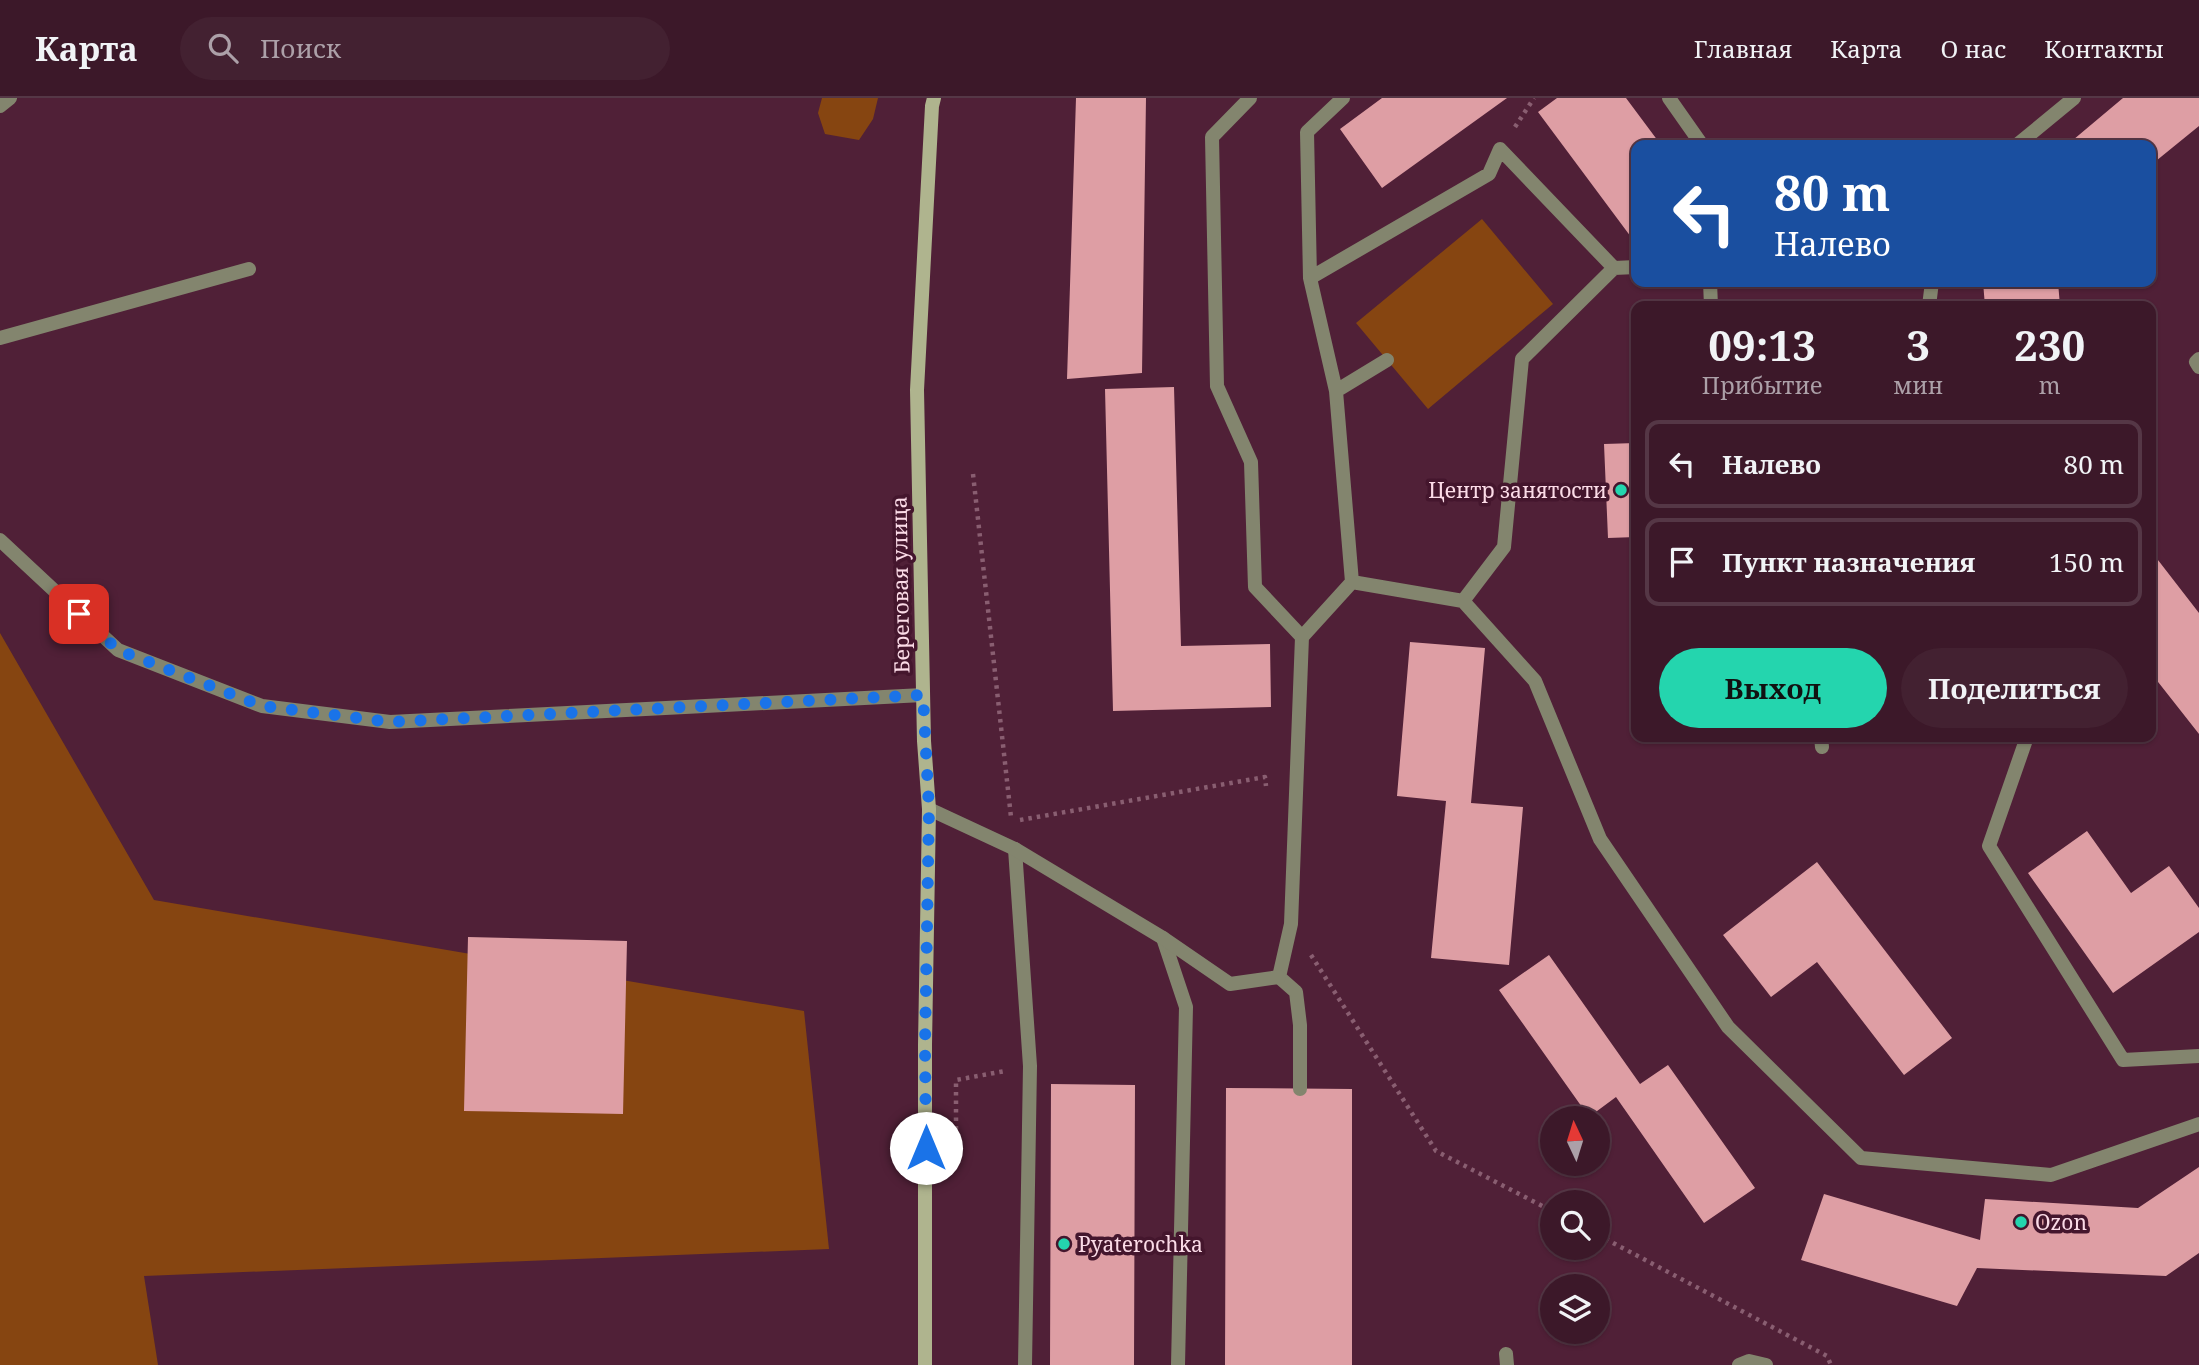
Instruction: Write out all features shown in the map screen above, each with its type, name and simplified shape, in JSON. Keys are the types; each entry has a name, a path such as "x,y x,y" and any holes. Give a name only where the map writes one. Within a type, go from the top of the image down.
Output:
{"main road":[{"name":"Береговая улица","path":"925,1365 925,1045 929,809 923,695 917,390 934,98"}],"street":[{"path":"0,106 10,98"},
{"path":"1250,98 1212,137 1217,386 1251,461 1255,587 1302,637"},
{"path":"1279,977 1292,924 1302,637 1352,582 1336,391 1310,278 1307,132 1343,98"},
{"path":"1669,98 1698,140"},
{"path":"2023,140 2074,98"},
{"path":"1310,278 1489,174 1500,149 1614,268"},
{"path":"1463,601 1504,547 1522,359 1614,268 1631,267"},
{"path":"0,338 249,269"},
{"path":"2199,359 2196,362 2199,367"},
{"path":"1336,391 1387,360"},
{"path":"0,540 118,650 262,706 390,722 923,695"},
{"path":"1352,582 1463,601 1535,681 1600,839 1728,1027 1861,1158 2051,1175 2199,1124"},
{"path":"2025,742 1989,846 2123,1060 2199,1056"},
{"path":"929,809 1014,849 1163,938 1230,984 1279,977 1296,992 1300,1025 1300,1089"},
{"path":"1014,849 1030,1066 1025,1365"},
{"path":"1163,938 1186,1007 1178,1365"},
{"path":"1739,1365 1749,1361 1766,1365"}],"path":[{"path":"973,474 1014,849"},
{"path":"956,1162 956,1080 1030,1066"},
{"path":"1610,1241 1827,1356 1831,1365"}],"shaded area":[{"path":"822,98 878,98 873,119 859,140 825,134 818,113"},
{"path":"1482,219 1553,304 1428,409 1356,323"},
{"path":"0,633 154,900 804,1011 829,1249 144,1276 158,1365 0,1365"}],"building":[{"path":"1076,98 1146,98 1142,373 1067,379"},
{"path":"1382,98 1507,98 1382,188 1340,129"},
{"path":"1557,98 1626,98 1657,140 1631,140 1631,237 1538,112"},
{"path":"2123,98 2199,98 2199,126 2156,161 2156,140 2073,140"},
{"path":"1983,287 2058,287 2060,301 1985,301"},
{"path":"1174,387 1181,646 1270,644 1271,707 1113,711 1105,389"},
{"name":"Центр занятости","path":"1631,443 1631,537 1608,538 1604,444"},
{"path":"2156,557 2199,613 2199,734 2156,679"},
{"path":"1410,642 1485,648 1471,803 1523,807 1509,965 1431,958 1446,801 1397,796"},
{"path":"2087,831 2131,893 2169,866 2199,908 2199,932 2113,993 2028,873"},
{"path":"1817,862 1952,1038 1904,1075 1817,962 1771,997 1723,935"},
{"path":"468,937 627,941 623,1114 464,1111"},
{"path":"1549,955 1640,1084 1668,1065 1755,1188 1704,1223 1616,1097 1604,1106 1581,1106 1499,990"},
{"path":"1051,1084 1135,1085 1134,1365 1050,1365"},
{"path":"1226,1088 1352,1089 1352,1365 1225,1365"},
{"path":"2199,1167 2199,1253 2166,1276 1977,1268 1957,1306 1801,1260 1824,1194 1980,1240 1985,1199 2138,1208"}],"place":[{"name":"Центр занятости","path":"1621,490"},
{"name":"Ozon","path":"2021,1222"},
{"name":"Pyaterochka","path":"1064,1244"}],"route":[{"path":"79,614 118,650 262,706 390,722 923,695 929,809 926,1148"}]}
